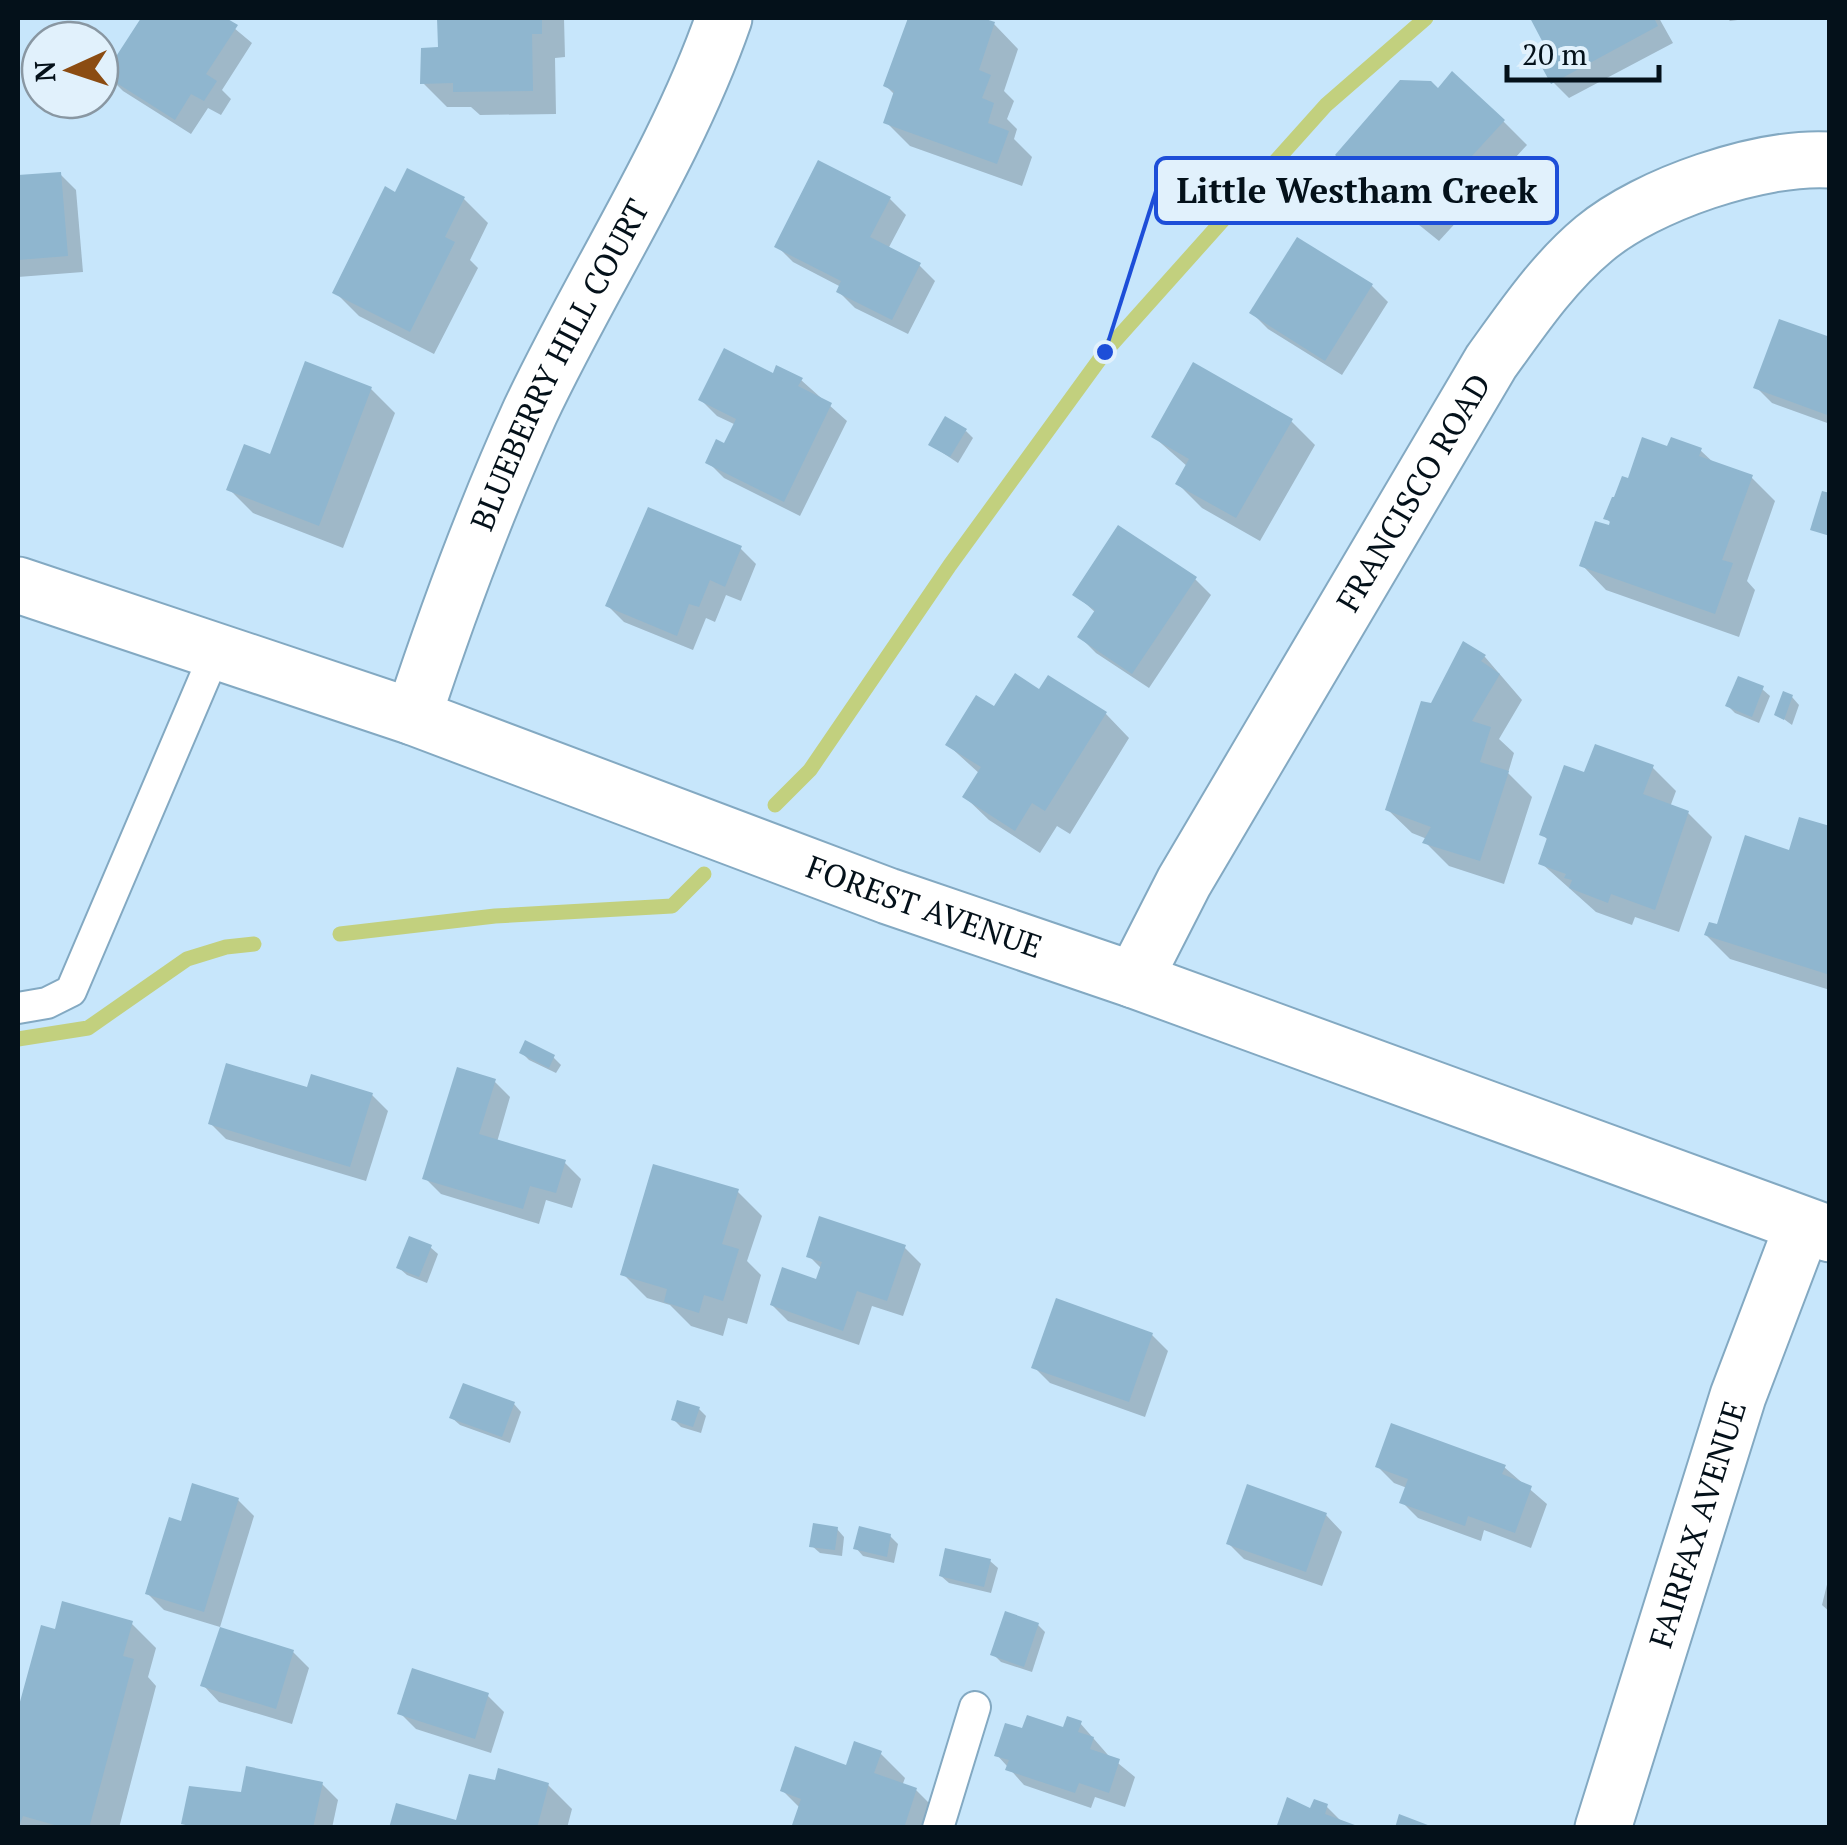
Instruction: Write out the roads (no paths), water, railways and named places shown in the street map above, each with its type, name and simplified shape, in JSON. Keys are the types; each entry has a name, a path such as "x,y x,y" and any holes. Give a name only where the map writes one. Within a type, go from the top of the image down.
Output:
{"street":[{"name":"BLUEBERRY HILL COURT","path":"413,716 448,612 530,412 702,80 724,18"},
{"name":"FRANCISCO ROAD","path":"1134,980 1184,882 1491,362 1542,292 1594,239 1624,219 1698,183 1756,167 1830,160"},
{"name":"FOREST AVENUE","path":"18,585 413,716 888,896 1134,980 1816,1230"},
{"name":"FAIRFAX AVENUE","path":"1602,1828 1738,1396 1816,1230"}],"lane":[{"path":"18,1008 47,1003 71,991 216,651"},
{"path":"938,1828 975,1706"}],"waterway":[{"path":"775,805 810,770 950,565 1105,352 1326,105 1426,18"},
{"path":"340,934 495,916 672,906 704,874"},
{"path":"18,1039 88,1028 187,959 226,947 254,944"}],"place":[{"name":"Little Westham Creek","path":"1105,352"}]}
